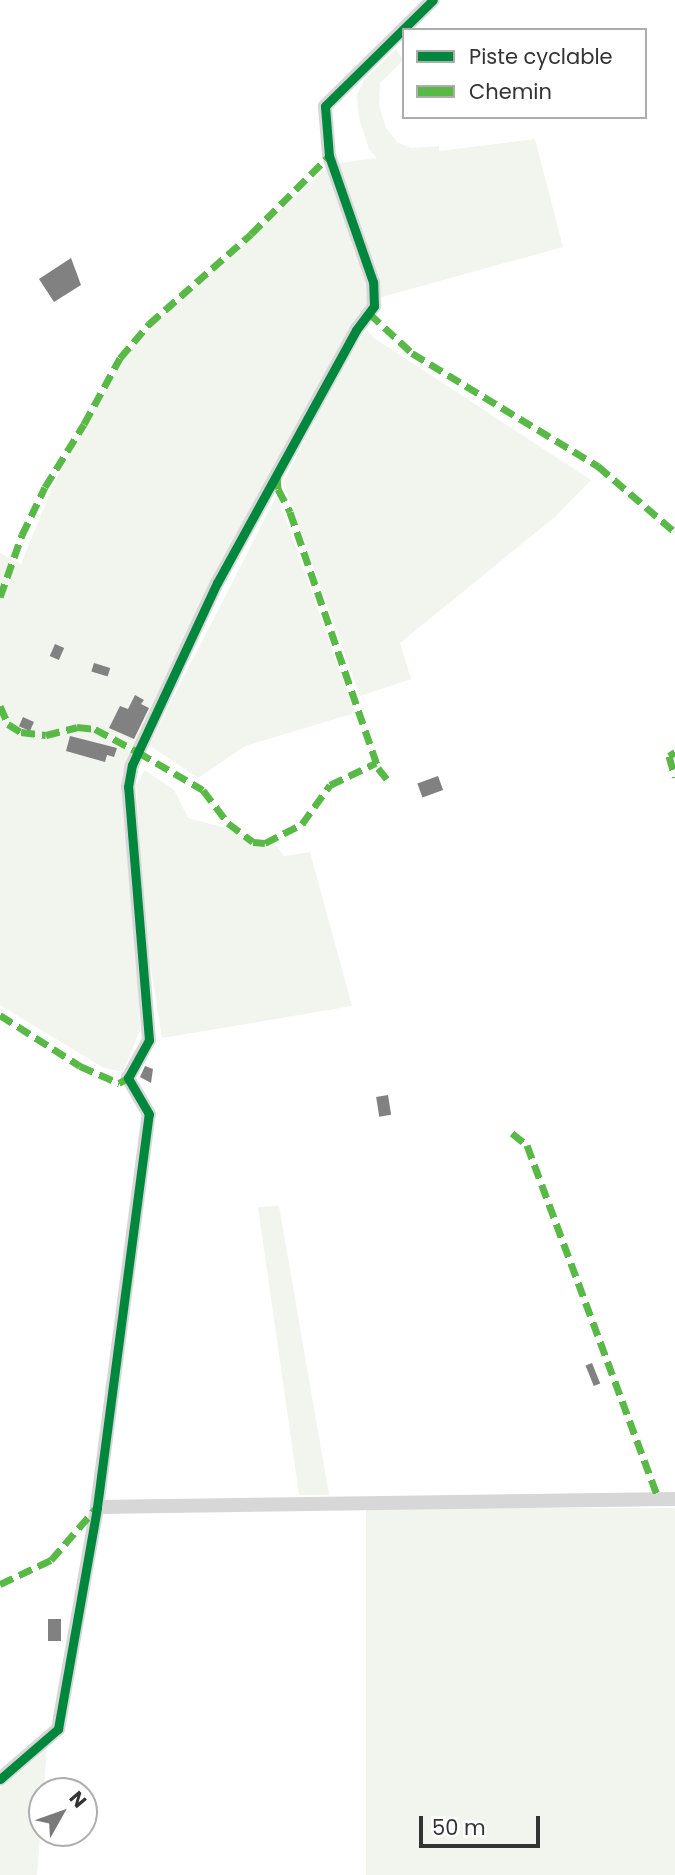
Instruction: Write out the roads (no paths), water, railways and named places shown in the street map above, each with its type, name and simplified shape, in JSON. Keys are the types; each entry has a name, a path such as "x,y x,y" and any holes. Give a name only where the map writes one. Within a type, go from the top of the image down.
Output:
{"street":[{"path":"404,28 433,0"},
{"path":"0,1779 58,1729 97,1507 149,1114 128,1078 149,1040 128,787 132,765 217,583 356,330 374,306 373,282 328,156 325,106 402,30"},
{"path":"97,1507 675,1499"}]}
